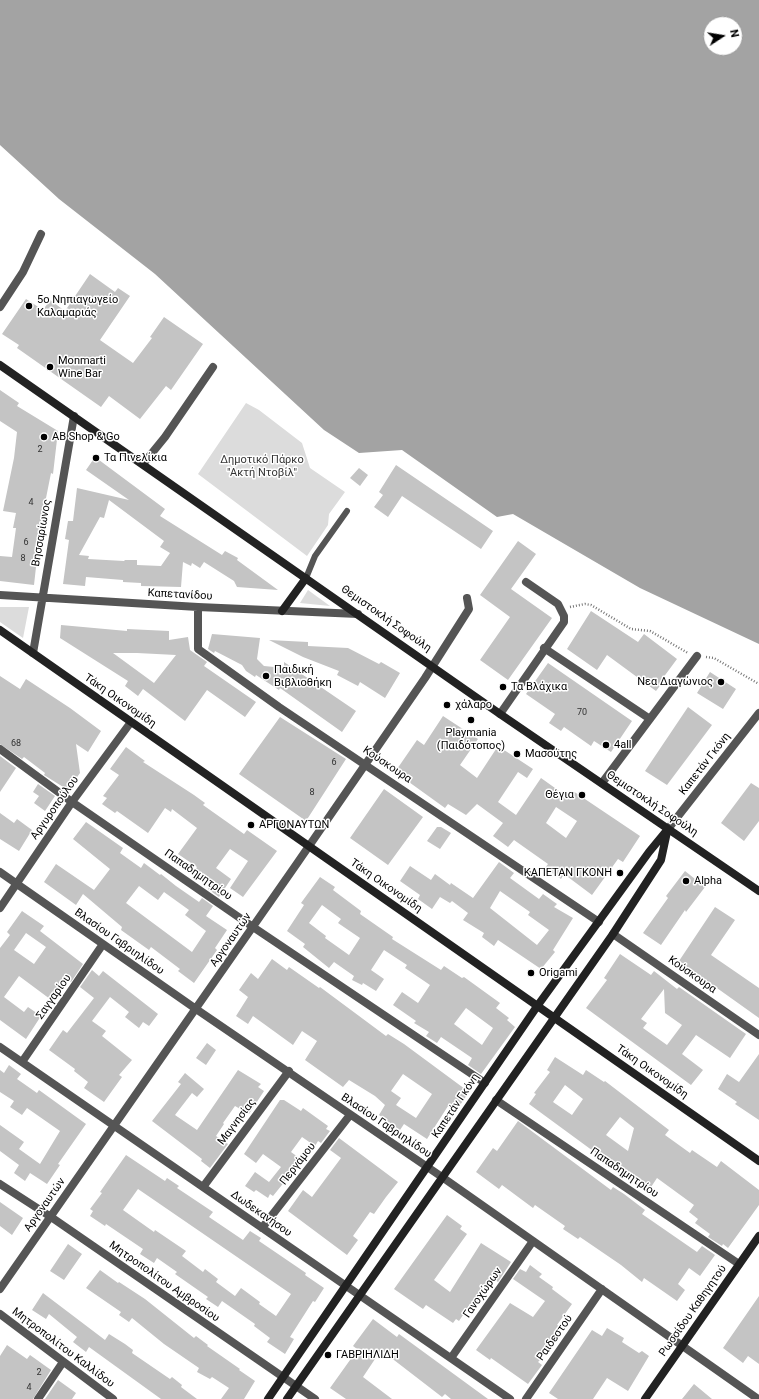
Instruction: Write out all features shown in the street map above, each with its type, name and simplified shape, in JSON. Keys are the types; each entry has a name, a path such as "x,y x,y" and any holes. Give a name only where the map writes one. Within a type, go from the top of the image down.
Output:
{"main road":[{"name":"Θεμιστοκλή Σοφούλη","path":"0,365 433,665 500,714 759,891"},
{"path":"282,611 306,578"},
{"name":"Τάκη Οικονομίδη","path":"0,630 759,1161"},
{"name":"Καπετάν Γκόνη","path":"268,1399 538,1005 649,852 668,829"},
{"name":"Καπετάν Γκόνη","path":"287,1399 613,934 661,860 668,829"},
{"name":"Ρωσσίδου Καθηγητού","path":"645,1399 759,1236"}],"street":[{"path":"0,307 23,272 41,234"},
{"path":"143,464 165,437 213,367"},
{"name":"Βησσαρίωνος","path":"33,653 74,416"},
{"path":"500,714 544,648 564,622 562,609 558,604 526,582"},
{"name":"Καπετανίδου","path":"0,595 198,607 358,614"},
{"name":"Αργοναυτών","path":"0,1290 366,764 433,665 469,609 467,598"},
{"name":"Κούσκουρα","path":"198,607 198,649 279,707 366,764 599,922"},
{"path":"544,648 650,720"},
{"path":"602,783 697,656"},
{"name":"Καπετάν Γκόνη","path":"668,829 759,713"},
{"name":"Αργυροπούλου","path":"0,908 72,802 131,722"},
{"name":"Παπαδημητρίου","path":"0,749 72,802 253,927 485,1082"},
{"name":"Βλασίου Γαβριηλίδου","path":"0,872 196,1009 428,1167 758,1399"},
{"name":"Κούσκουρα","path":"613,934 759,1035"},
{"name":"Σαγγαρίου","path":"22,1062 103,944"},
{"name":"Δωδεκανήσου","path":"0,1047 347,1285 510,1399"},
{"name":"Μαγνησίας","path":"203,1187 289,1071"},
{"name":"Παπαδημητρίου","path":"496,1100 739,1264"},
{"name":"Περγάμου","path":"262,1228 350,1115"},
{"name":"Μητροπολίτου Αμβροσίου","path":"0,1184 51,1217 315,1399"},
{"name":"Γανοχώρων","path":"451,1358 533,1241"},
{"name":"Ραιδεστού","path":"526,1399 602,1289"},
{"name":"Μητροπολίτου Καλλίδου","path":"0,1314 113,1399"},
{"path":"38,1399 63,1362"}],"lane":[{"path":"306,578 315,556 348,511"}],"path":[{"path":"562,609 579,605 591,605 631,629 650,631 661,636 680,650 697,656 714,658 759,684"}],"green space":[{"name":"Δημοτικό Πάρκο \"Ακτή Ντοβίλ\"","path":"246,403 259,410 302,443 310,468 345,492 329,514 328,525 307,556 198,474"},
{"path":"308,590 330,606 300,603"},
{"path":"0,607 29,607 23,638 0,622"}],"shaded area":[{"path":"0,0 759,0 759,644 640,588 513,514 497,517 402,450 359,453 324,430 155,274 59,199 0,145"}],"building":[{"path":"90,274 115,292 118,288 130,296 100,340 133,363 152,338 150,337 164,317 203,344 171,390 166,386 140,419 109,396 101,407 17,348 19,345 2,334 26,299 43,310 50,300 65,311"},
{"path":"0,390 19,403 17,406 58,431 53,474 51,473 39,533 34,566 36,567 34,585 0,581 0,556 12,557 16,528 13,528 16,513 3,511 14,458 17,432 0,421"},
{"path":"95,457 165,509 160,516 222,555 225,551 238,558 237,560 278,590 237,587 234,581 204,562 200,568 192,563 191,566 183,562 181,587 141,586 141,583 123,582 123,580 86,577 85,586 63,584 69,540 65,539 68,521 73,521 77,488 129,500 86,470","holes":["109,500 164,541 160,547 170,553 161,566 137,565 137,560 124,561 88,559 89,556 79,555 100,517 104,518"]},
{"path":"396,465 493,531 481,549 402,496 388,517 374,507 383,495 379,492"},
{"path":"359,468 368,475 360,486 350,478"},
{"path":"518,541 536,554 511,589 552,618 508,680 480,660 510,617 480,595"},
{"path":"591,611 638,642 644,634 677,659 660,682 662,683 656,691 607,655 597,670 567,649"},
{"path":"61,625 127,631 127,629 169,631 169,640 188,637 190,650 207,662 204,666 256,702 245,717 207,690 185,721 143,689 138,696 125,686 128,681 60,638","holes":["113,653 176,655 154,683"]},
{"path":"212,634 260,638 257,659 264,666 284,668 284,662 356,711 342,732 280,688 279,690 256,675 255,677 246,671 242,665 208,649"},
{"path":"269,640 308,642 308,646 348,648 379,664 381,662 400,673 385,698 360,682 358,686 337,675 339,671 303,657"},
{"path":"548,663 632,721 611,752 594,741 591,746 564,727 561,731 549,723 555,714 526,694"},
{"path":"710,672 736,689 723,709 697,693"},
{"path":"0,676 20,689 26,679 70,708 101,731 88,752 76,744 80,773 68,790 44,775 45,773 24,757 22,759 0,744"},
{"path":"688,707 712,725 667,785 645,771"},
{"path":"443,716 478,739 460,765 477,778 498,746 533,769 527,778 518,772 498,802 516,815 541,778 569,798 573,791 640,836 623,862 618,859 592,895 564,874 561,879 545,868 548,864 514,840 508,847 493,836 503,823 477,804 466,815 448,804 445,808 395,772 417,740 424,745","holes":["556,807 577,821 566,838 546,823"]},
{"path":"280,717 346,759 306,821 239,774"},
{"path":"126,747 145,761 143,762 194,795 205,803 203,805 244,834 247,830 277,851 243,897 230,888 248,861 230,849 216,868 231,879 219,897 208,889 213,883 195,870 197,867 178,854 197,828 172,809 171,812 165,808 148,833 117,811 115,813 102,804 107,798 103,796 119,775 110,769"},
{"path":"0,756 16,768 0,792"},
{"path":"751,783 759,788 759,821 744,841 721,823"},
{"path":"38,784 55,796 45,811 34,803 39,796 33,792"},
{"path":"384,789 423,817 388,865 350,838"},
{"path":"0,813 14,823 17,819 32,830 19,851 0,839"},
{"path":"86,822 123,848 120,853 141,868 144,863 199,902 202,898 213,906 206,916 227,930 215,948 217,950 194,983 178,971 180,969 151,947 149,950 121,930 122,927 83,894 76,905 44,882 56,864 94,890 110,869 73,839","holes":["139,886 158,900 164,892 189,910 185,915 206,931 192,952 126,903"]},
{"path":"437,827 441,827 451,833 440,849 427,841"},
{"path":"499,862 514,873 510,878 539,899 543,894 557,904 554,907 573,918 553,950 555,952 541,969 498,940 494,946 482,937 484,933 463,920 468,913 452,901 450,903 440,897 432,909 418,899 420,895 400,881 410,866 431,880 435,874 450,885 451,883 473,898","holes":["500,891 530,912 528,915 549,930 537,945 490,908"]},
{"path":"685,871 705,887 686,912 685,910 661,945 643,933 668,898 666,896"},
{"path":"320,877 335,887 333,890 361,911 360,914 393,937 392,939 441,970 444,966 462,978 464,977 500,1003 496,1008 509,1018 507,1020 515,1027 481,1074 468,1065 472,1058 441,1037 437,1043 426,1036 429,1032 414,1023 416,1021 393,1005 402,992 418,1003 430,985 405,968 407,965 384,950 371,970 384,979 376,991 363,983 362,985 352,980 354,976 334,962 329,968 303,947 305,944 287,931 304,905 301,903","holes":["322,905 341,919 338,923 360,938 349,955 325,938 326,936 309,923","466,1008 493,1028 482,1045 454,1024"]},
{"path":"715,907 735,920 711,955 759,988 759,1018 679,961"},
{"path":"22,911 44,926 40,931 83,964 71,982 65,978 50,999 19,976 4,997 24,1012 28,1007 41,1016 26,1039 0,1020 0,948 10,935 7,932","holes":["26,933 46,947 34,964 14,950"]},
{"path":"620,954 651,975 654,971 677,989 679,987 746,1034 730,1058 696,1035 682,1054 703,1070 691,1085 586,1008 607,980 604,978","holes":["664,989 665,1013 682,1025 667,1045 643,1028 647,1023 641,1019"]},
{"path":"272,959 287,970 289,967 319,988 320,987 386,1036 388,1034 404,1044 469,1092 456,1111 448,1106 427,1139 404,1124 400,1130 379,1115 385,1105 375,1096 349,1080 343,1087 305,1060 317,1041 302,1031 293,1045 253,1016 248,1024 236,1016 248,997 239,990 251,973 258,979","holes":["403,1074 432,1094 416,1118 396,1105 401,1098 391,1091"]},
{"path":"92,970 99,976 103,971 158,1014 149,1026 143,1022 139,1028 125,1017 129,1012 110,997 92,1021 106,1031 102,1036 132,1060 119,1075 122,1077 104,1102 84,1088 88,1082 74,1071 75,1069 49,1050 63,1030 67,1033 94,998 80,987"},
{"path":"207,1043 216,1050 206,1065 196,1058"},
{"path":"759,1054 759,1120 735,1104 737,1102 718,1089 727,1074 739,1082"},
{"path":"555,1057 583,1075 586,1070 604,1082 605,1081 669,1130 665,1135 690,1153 692,1150 717,1167 721,1161 759,1190 759,1205 728,1248 708,1237 710,1234 695,1223 698,1219 689,1212 694,1205 657,1178 651,1187 637,1177 634,1181 529,1104 536,1094 534,1093 550,1072 547,1070","holes":["565,1085 583,1099 572,1115 553,1102","620,1117 634,1128 628,1151 606,1135"]},
{"path":"9,1065 21,1074 17,1079 37,1093 39,1090 86,1124 58,1164 60,1165 47,1184 30,1173 25,1181 14,1173 19,1165 0,1151 0,1125 24,1142 19,1149 40,1164 60,1131 27,1108 22,1115 10,1107 14,1101 0,1092 0,1070 4,1073"},
{"path":"238,1070 261,1084 258,1087 264,1091 249,1114 235,1106 223,1123 224,1124 216,1136 228,1144 210,1168 201,1161 202,1159 152,1121 181,1084 178,1082 185,1073 204,1089 197,1097 192,1093 175,1115 197,1130"},
{"path":"280,1100 284,1100 301,1111 303,1108 328,1126 326,1129 330,1131 321,1143 318,1141 315,1146 302,1137 291,1152 302,1160 273,1196 270,1194 268,1198 256,1190 254,1192 245,1186 255,1172 269,1182 281,1167 263,1154 256,1163 244,1154"},
{"path":"518,1121 611,1190 613,1187 624,1194 645,1210 642,1214 697,1252 702,1246 715,1255 700,1276 689,1268 678,1284 685,1290 677,1301 644,1278 642,1282 621,1265 580,1237 578,1239 563,1229 565,1226 535,1205 533,1208 502,1185 499,1189 476,1172 493,1148 497,1151"},
{"path":"339,1138 398,1182 374,1214 370,1212 353,1236 358,1240 347,1255 288,1211 303,1190 312,1197 341,1158 330,1150"},
{"path":"126,1155 165,1181 167,1178 179,1186 177,1188 213,1212 209,1217 243,1240 250,1231 261,1238 259,1241 306,1273 305,1275 324,1288 315,1302 313,1301 290,1337 294,1339 285,1354 267,1342 270,1338 254,1326 255,1324 222,1301 218,1307 206,1299 208,1297 175,1274 177,1272 157,1258 154,1263 140,1254 143,1249 106,1224 105,1226 90,1216 93,1211 90,1209 102,1193 100,1192","holes":["138,1189 291,1294 276,1316 259,1304 260,1302 241,1288 235,1296 216,1282 218,1279 205,1269 203,1272 182,1256 186,1251 155,1230 154,1232 123,1210"]},
{"path":"0,1202 23,1218 12,1235 0,1226"},
{"path":"447,1215 462,1226 460,1229 467,1234 434,1280 450,1292 481,1243 511,1262 498,1282 492,1278 473,1309 469,1306 459,1321 456,1319 453,1323 426,1305 423,1309 394,1289"},
{"path":"68,1244 82,1254 64,1280 50,1271"},
{"path":"530,1265 542,1274 539,1277 572,1304 557,1325 561,1327 540,1356 542,1358 538,1362 542,1365 528,1384 491,1358 490,1360 476,1350 510,1303 533,1317 545,1301 513,1279 520,1269 526,1272"},
{"path":"100,1270 145,1299 194,1338 196,1336 208,1345 207,1346 255,1381 244,1399 221,1399 229,1388 212,1377 210,1379 197,1372 199,1368 164,1344 132,1318 129,1322 119,1315 121,1312 86,1288"},
{"path":"43,1293 105,1340 109,1334 125,1344 133,1350 132,1353 170,1379 172,1377 182,1385 181,1387 197,1399 161,1399 89,1347 86,1352 73,1342 77,1337 49,1314 46,1319 32,1310"},
{"path":"759,1296 759,1364 748,1356 743,1363 723,1348"},
{"path":"373,1319 397,1337 399,1334 488,1399 451,1399 445,1394 442,1397 381,1350 363,1377 392,1399 346,1399 330,1388 355,1353 357,1349 353,1346"},
{"path":"607,1328 624,1338 622,1342 639,1353 642,1351 649,1356 628,1391 607,1378 593,1399 558,1399 549,1393 592,1330 602,1336"},
{"path":"7,1345 27,1359 30,1355 51,1370 33,1399 0,1399 0,1356"},
{"path":"58,1380 76,1393 72,1399 45,1399"},
{"path":"694,1384 712,1399 682,1399"}],"place":[{"name":"5ο Νηπιαγωγείο Καλαμαριάς","path":"29,306"},
{"name":"Monmarti Wine Bar","path":"50,367"},
{"name":"AB Shop & Go","path":"44,437"},
{"name":"Τα Πινελίκια","path":"96,458"},
{"name":"Παιδική Βιβλιοθήκη","path":"266,676"},
{"name":"Νεα Διαγώνιος","path":"721,682"},
{"name":"Τα Βλάχικα","path":"503,687"},
{"name":"χάλαρο","path":"447,705"},
{"name":"Playmania (Παιδότοπος)","path":"471,720"},
{"name":"4all","path":"606,745"},
{"name":"Μασούτης","path":"517,754"},
{"name":"Θέγια","path":"582,795"},
{"name":"ΑΡΓΟΝΑΥΤΩΝ","path":"251,825"},
{"name":"ΚΑΠΕΤΑΝ ΓΚΟΝΗ","path":"620,873"},
{"name":"Alpha","path":"686,881"},
{"name":"Origami","path":"531,973"},
{"name":"ΓΑΒΡΙΗΛΙΔΗ","path":"328,1355"}]}
